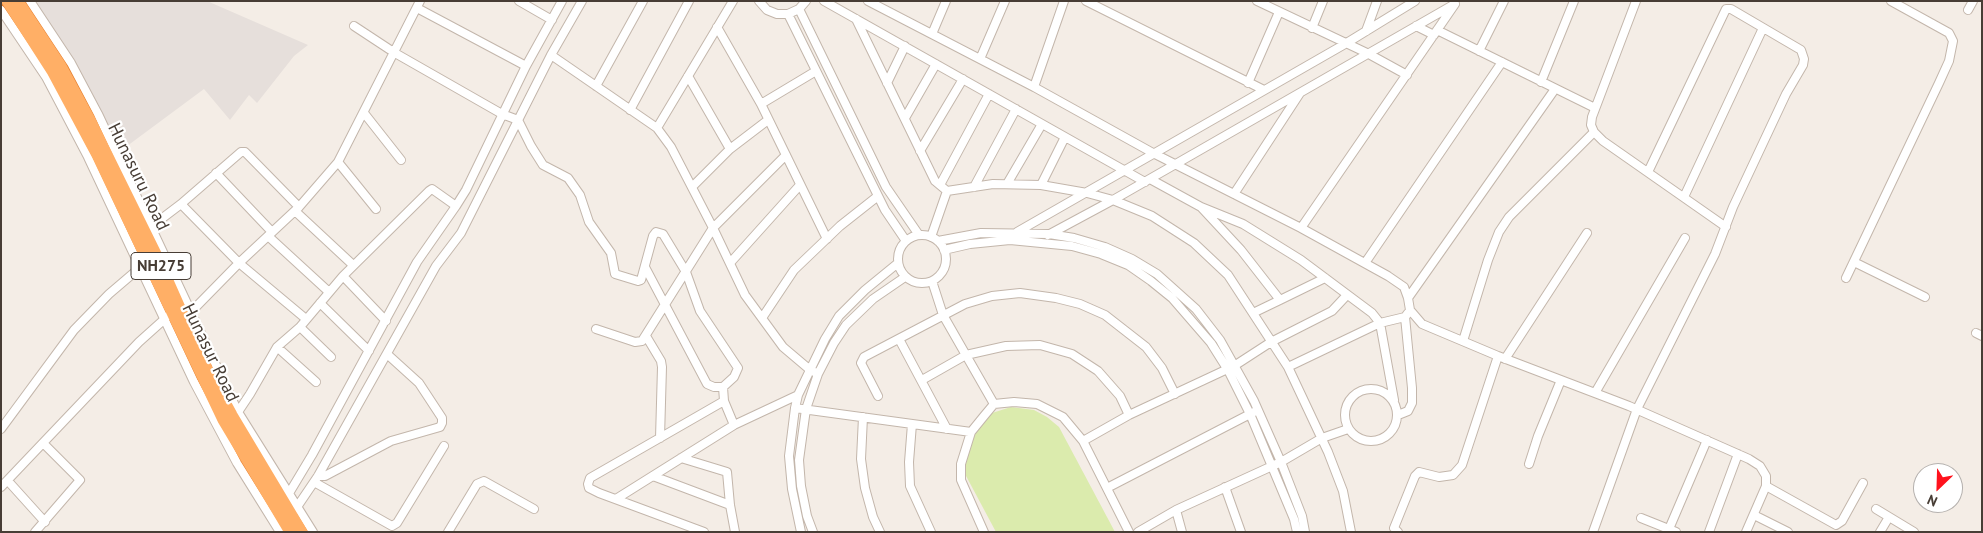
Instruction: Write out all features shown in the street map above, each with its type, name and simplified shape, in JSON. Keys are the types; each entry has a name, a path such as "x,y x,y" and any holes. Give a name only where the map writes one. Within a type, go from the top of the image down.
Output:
{"highway":[{"name":"Hunasur Road","path":"7,1 52,71 97,155 144,264 171,313 223,420 290,514 290,532"},
{"name":"Hunasuru Road","path":"18,1 61,66 148,230 171,313 187,316 235,414 282,501"},
{"name":"NH275","path":"290,514 302,532"}],"street":[{"path":"30,1 71,63 98,114 187,316 239,263 297,209 338,162 419,4 526,66"},
{"path":"519,1 552,20"},
{"path":"313,532 290,514 282,501 312,455 417,262 456,206 526,66 562,1"},
{"path":"290,514 316,479 436,266 461,234 551,55 582,1"},
{"path":"596,86 643,1"},
{"path":"630,110 688,1"},
{"path":"657,128 733,1"},
{"path":"759,1 767,10 777,14 788,14 798,9 806,1"},
{"path":"824,1 1124,171 1243,224 1301,260 1372,313 1380,323 1398,414 1396,426 1389,435 1379,440 1367,441 1356,437 1348,429 1344,416 1347,402 1357,392 1370,388 1383,391 1394,400"},
{"path":"868,1 1034,87 1153,154 1301,228 1365,263 1404,287 1410,310 1422,324 1637,409 1738,454 1760,466 1766,476 1766,486 1746,532"},
{"path":"932,34 946,1"},
{"path":"980,60 1005,1"},
{"path":"1034,87 1064,1"},
{"path":"1086,1 1264,90"},
{"path":"1257,1 1266,3 1312,28 1368,53 1407,75"},
{"path":"1312,28 1323,1"},
{"path":"1366,31 1377,1"},
{"path":"1002,241 1346,44 1415,1"},
{"path":"1479,51 1504,1"},
{"path":"1541,82 1574,1"},
{"path":"1636,1 1595,108 1591,125 1594,132 1603,141 1726,226"},
{"path":"1846,278 1949,61 1953,42 1949,33 1891,1"},
{"path":"1968,10 1973,1"},
{"path":"1034,242 1113,200 1457,2"},
{"path":"1301,228 1457,2"},
{"path":"798,9 886,187 919,236"},
{"path":"1593,532 1637,409 1715,254 1786,94 1804,59 1801,50 1731,9 1724,11 1648,172"},
{"path":"1,10 46,77 144,264 109,294 74,330 1,429"},
{"path":"1248,82 1280,12"},
{"path":"788,14 885,210 906,241"},
{"path":"856,18 935,181 947,191 993,184 1041,185 1087,193 1113,200 1152,216 1194,243 1228,275 1288,366 1322,438 1343,491 1351,532"},
{"path":"354,26 395,53 502,114 518,120 531,146 543,164 568,178 580,196 589,222 611,253 615,274 638,281 641,280 654,236 656,232 663,234 686,272 700,311 738,368 734,377 723,387 714,387 707,384 645,267"},
{"path":"1416,26 1479,51 1595,108"},
{"path":"718,27 761,104 827,239"},
{"path":"1684,197 1764,28"},
{"path":"887,83 905,46"},
{"path":"551,55 657,128 672,147 745,295 783,347 809,369 818,374"},
{"path":"1365,263 1502,62"},
{"path":"904,118 936,64"},
{"path":"761,104 816,71"},
{"path":"688,76 730,149"},
{"path":"920,151 963,79"},
{"path":"1408,298 1555,89"},
{"path":"1234,194 1301,92"},
{"path":"940,185 989,94"},
{"path":"974,187 1016,109"},
{"path":"364,114 401,160"},
{"path":"692,187 730,149 768,120"},
{"path":"1007,184 1042,124"},
{"path":"1463,341 1488,260 1499,232 1509,217 1594,132"},
{"path":"1041,185 1066,137"},
{"path":"148,230 241,152 245,152 297,209 353,265"},
{"path":"596,328 635,342 642,341 713,228 786,154"},
{"path":"338,162 376,209"},
{"path":"216,174 270,234 329,292"},
{"path":"730,263 800,185"},
{"path":"235,414 277,347 300,327 353,265 429,191 432,189 456,206"},
{"path":"934,239 947,191"},
{"path":"762,318 794,270 840,226 878,196"},
{"path":"181,204 239,263 306,320"},
{"path":"1201,206 1241,250 1280,300"},
{"path":"934,239 944,250 945,265 943,272 932,281 923,283 913,282 905,276 898,262 901,247 906,241 919,236 934,239 981,232 1049,234 1074,238 1105,247 1132,259 1157,274 1196,309 1220,340 1231,368 1281,462 1302,516 1305,532"},
{"path":"1398,532 1394,528 1415,476 1419,472 1439,477 1453,475 1462,465 1502,357 1587,234"},
{"path":"1595,393 1685,238"},
{"path":"944,250 970,244 1002,241 1034,242 1072,246 1101,254 1128,265 1172,298 1231,368"},
{"path":"801,532 792,489 789,456 798,395 825,338 839,316 865,290 898,262"},
{"path":"1854,262 1925,296"},
{"path":"343,276 386,321"},
{"path":"812,532 801,486 799,460 806,409 818,374 846,325 873,300 905,276"},
{"path":"1253,312 1325,278"},
{"path":"932,281 943,315 994,404"},
{"path":"878,396 861,363 864,357 965,304 992,296 1020,293 1056,298 1080,304 1105,315 1146,347 1162,368 1175,394"},
{"path":"1083,441 1129,415 1231,368 1271,342 1332,310 1347,294"},
{"path":"320,303 369,351"},
{"path":"1288,366 1380,323 1405,317 1410,310"},
{"path":"1,487 171,313 194,382 237,464 280,532"},
{"path":"1398,414 1408,411 1412,402 1405,317"},
{"path":"300,327 331,357"},
{"path":"646,336 661,361 662,367 660,438"},
{"path":"899,338 947,429"},
{"path":"922,380 966,355 1006,346 1040,345 1072,354 1098,371 1120,396 1129,415"},
{"path":"277,347 316,382"},
{"path":"316,479 391,441 440,428 442,418 419,382 387,354"},
{"path":"1529,464 1560,380"},
{"path":"723,387 724,401 734,425"},
{"path":"616,499 734,425 798,395"},
{"path":"704,532 589,488 590,478 724,401"},
{"path":"984,532 961,480 961,464 971,432 994,404 1014,402 1037,404 1063,417 1083,441 1129,532"},
{"path":"795,408 971,432"},
{"path":"1254,412 1272,466 1294,519 1297,532"},
{"path":"1107,488 1254,412"},
{"path":"863,417 861,460 865,488 873,517 880,532"},
{"path":"912,424 909,462 910,486 931,532"},
{"path":"1138,532 1176,510 1281,462 1322,438 1348,429"},
{"path":"1641,518 1673,530 1707,440"},
{"path":"36,532 80,480 44,443"},
{"path":"316,479 392,526 397,523 444,446"},
{"path":"1709,532 1738,454"},
{"path":"681,458 727,472 735,532"},
{"path":"653,476 730,505"},
{"path":"8,481 45,522"},
{"path":"448,532 477,484 484,481 534,509"},
{"path":"1766,486 1836,525 1842,521 1863,483"},
{"path":"1225,487 1241,532"},
{"path":"1876,509 1914,532"},
{"path":"1176,510 1182,532"},
{"path":"1754,514 1788,532"},
{"path":"1880,532 1889,517"}],"shaded area":[{"path":"36,1 207,1 308,45 294,56 257,103 249,95 230,120 204,89 119,152 86,85"}],"green space":[{"path":"1011,407 1034,410 1047,417 1059,427 1115,532 996,532 963,467 966,444 989,414"}]}
